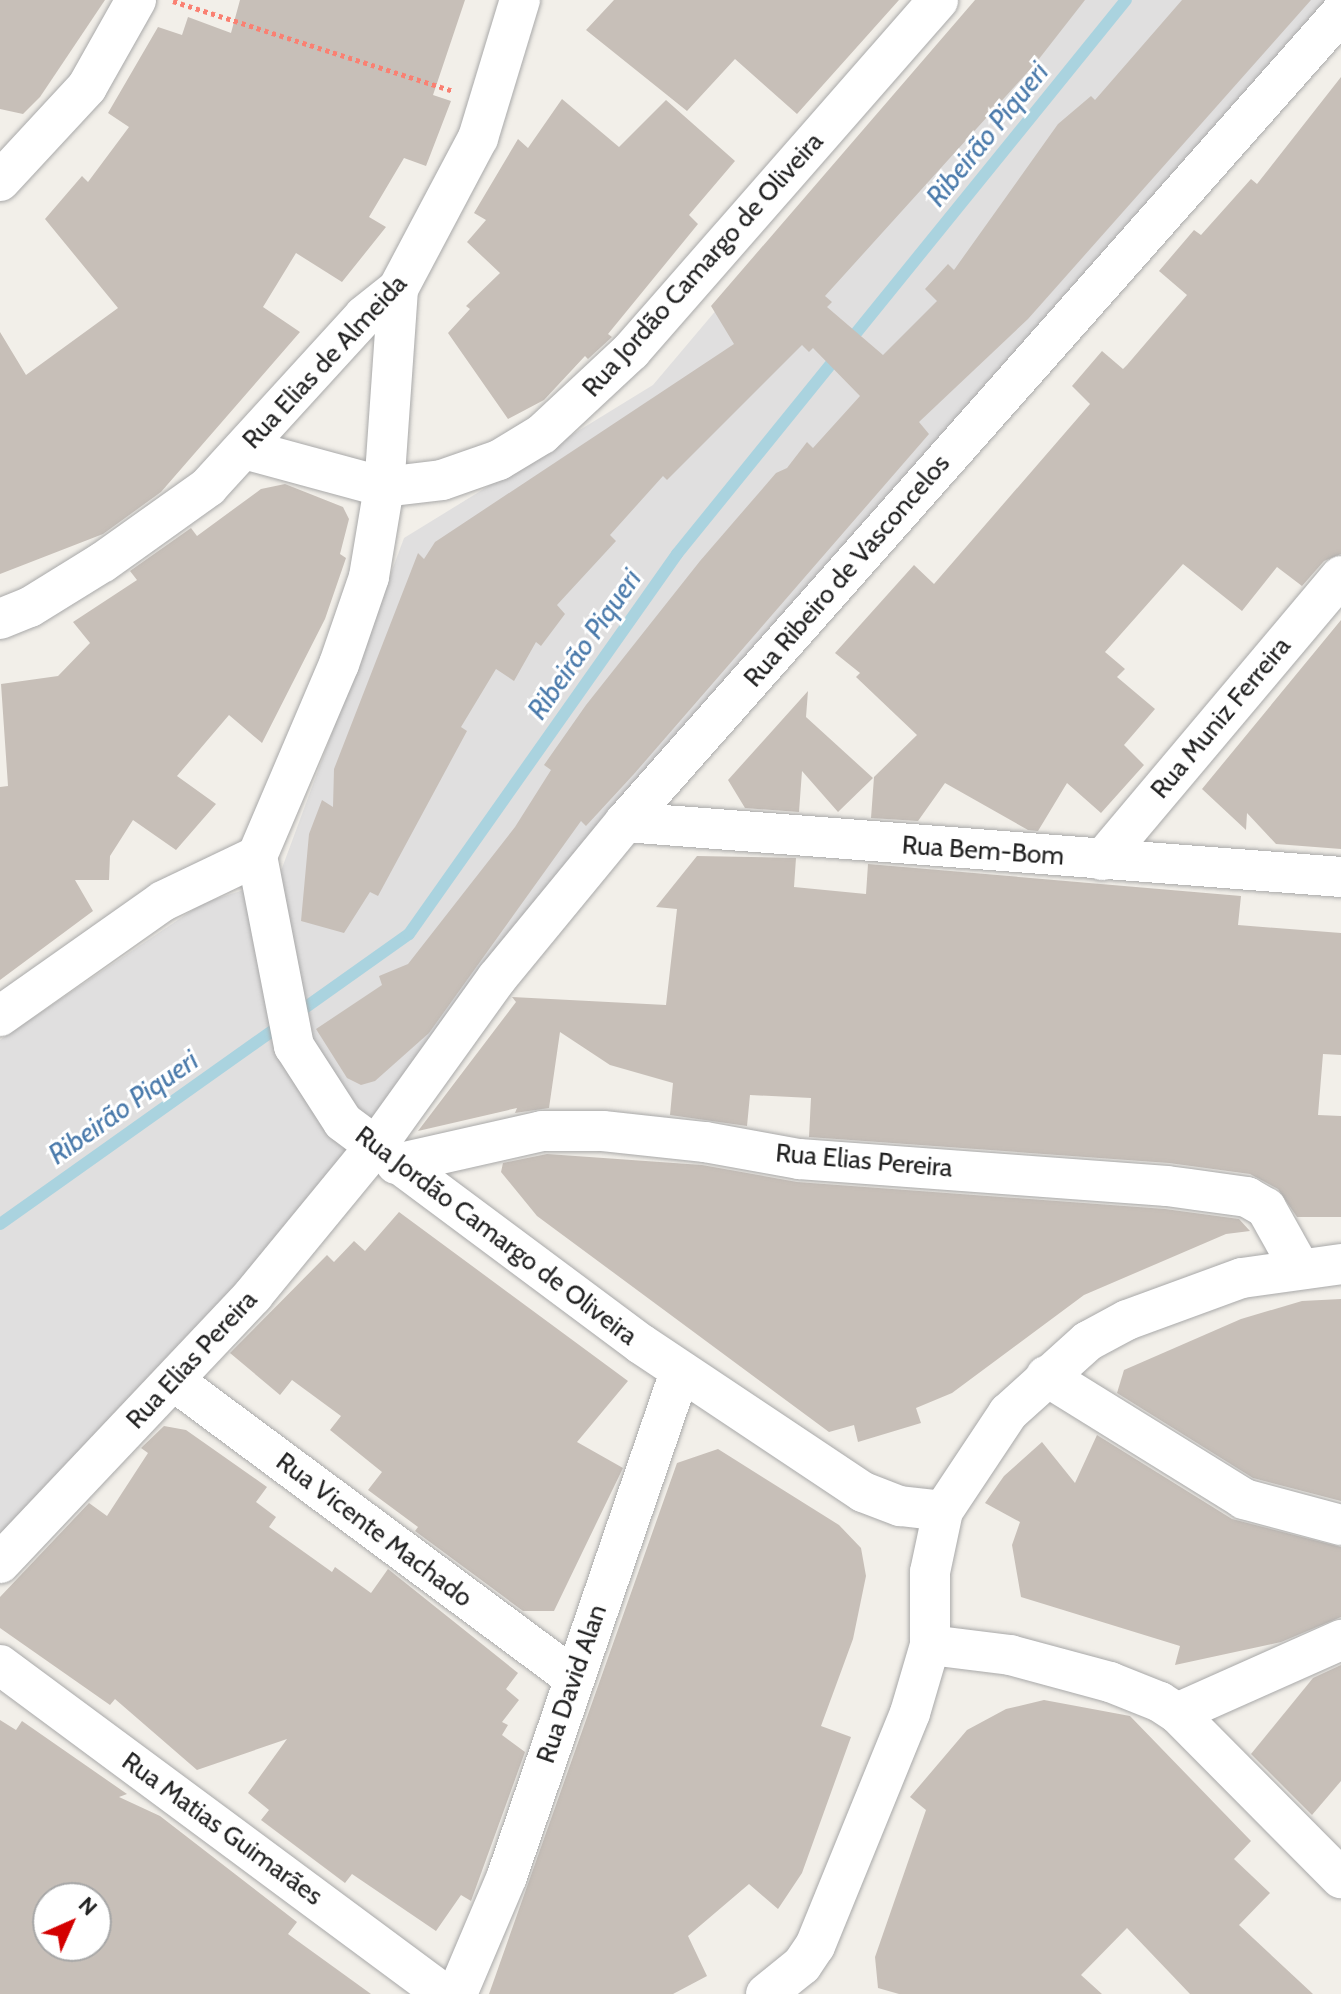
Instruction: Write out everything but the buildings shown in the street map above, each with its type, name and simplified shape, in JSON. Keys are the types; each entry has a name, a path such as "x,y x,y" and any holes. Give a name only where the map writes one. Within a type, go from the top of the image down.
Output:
{"street":[{"path":"0,181 87,87 136,0"},
{"name":"Rua Elias de Almeida","path":"0,619 30,607 103,562 208,487 364,316 398,289 478,138 520,0"},
{"name":"Rua Jordão Camargo de Oliveira","path":"244,449 384,487 442,480 499,460 585,397 938,0"},
{"name":"Rua Ribeiro de Vasconcelos","path":"385,1156 497,978 625,822 1341,13"},
{"path":"0,1016 163,901 257,856 339,664 369,577 384,487 398,289"},
{"name":"Rua Muniz Ferreira","path":"1102,860 1341,576"},
{"name":"Rua Bem-Bom","path":"625,822 1341,877"},
{"name":"Rua Jordão Camargo de Oliveira","path":"257,856 294,1046 343,1122 680,1372 863,1492 900,1506 943,1511"},
{"name":"Rua Elias Pereira","path":"0,1563 385,1156 542,1131 603,1131 705,1142 799,1159 1167,1186 1256,1202 1278,1223 1299,1267"},
{"path":"766,1994 812,1980 815,1946 910,1713 930,1645 930,1572 943,1511 1008,1413 1046,1376 1127,1320 1185,1295 1299,1267 1341,1264"},
{"name":"Rua David Alan","path":"457,1994 507,1876 680,1372"},
{"path":"1046,1376 1244,1499 1341,1525"},
{"name":"Rua Vicente Machado","path":"174,1381 574,1678"},
{"path":"1177,1713 1341,1640"},
{"path":"930,1645 1010,1655 1110,1682 1177,1713 1341,1878"},
{"name":"Rua Matias Guimarães","path":"0,1665 444,1994"}],"path":[{"path":"170,0 488,102"}],"shaded area":[{"path":"978,0 1335,0 308,1204 0,1548 0,1040 203,903 278,879 404,538 653,385"}],"waterway":[{"name":"Ribeirão Piqueri","path":"0,1224 409,934 677,554 1126,0"}]}
